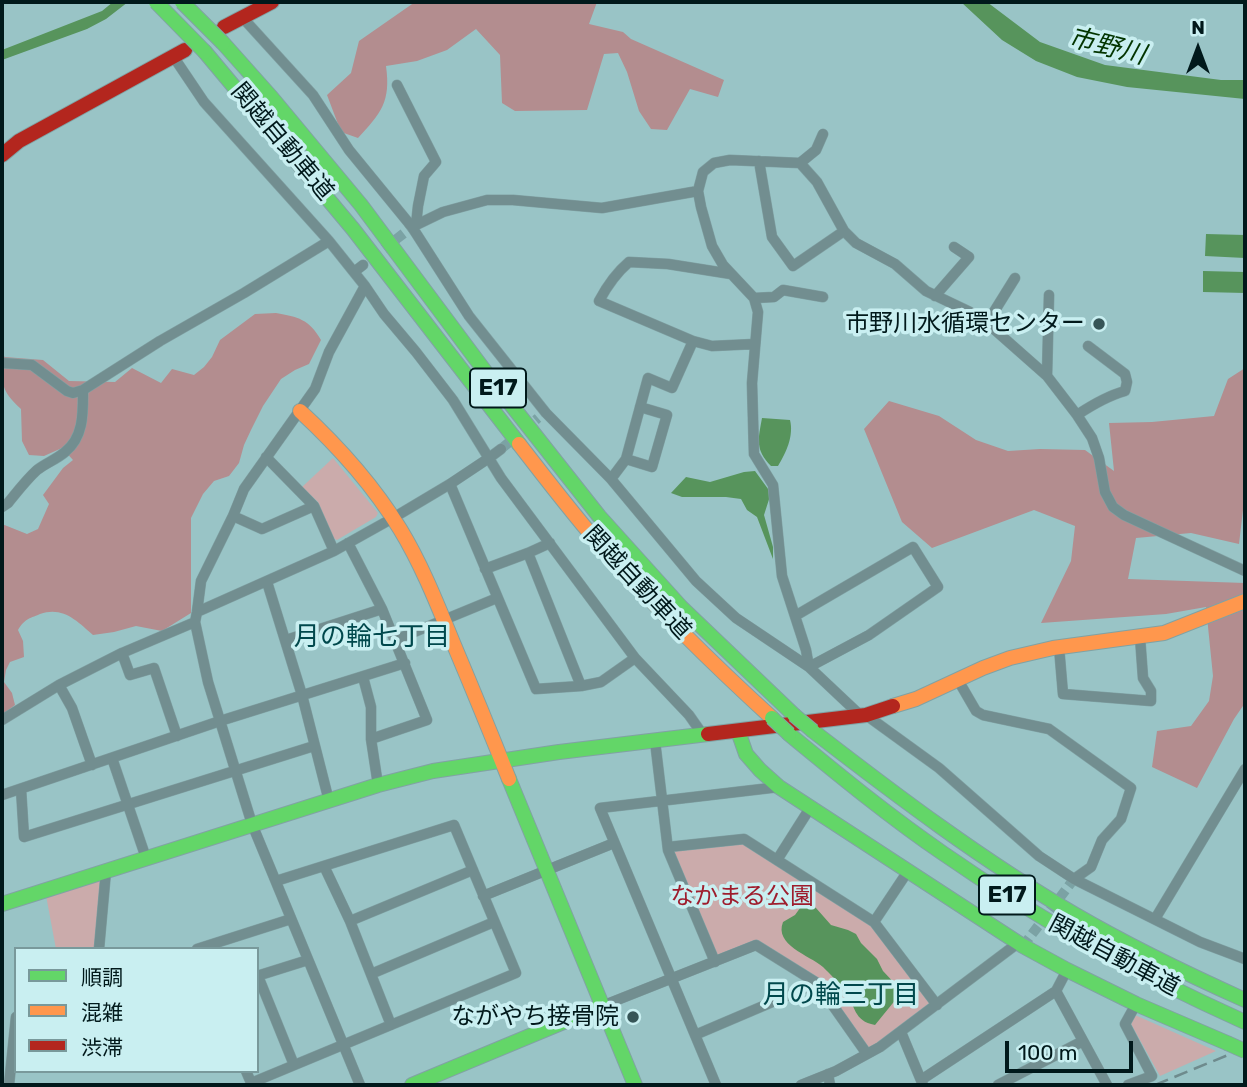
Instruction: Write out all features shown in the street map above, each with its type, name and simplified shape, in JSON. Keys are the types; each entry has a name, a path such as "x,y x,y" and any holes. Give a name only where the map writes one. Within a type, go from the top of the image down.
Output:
{"main road":[{"name":"関越自動車道","path":"156,2 205,52 302,165 584,526 715,667 789,734 858,791 965,868 1092,947 1245,1022"},
{"name":"関越自動車道","path":"182,2 272,98 361,205 490,378 599,516 681,607 794,715 868,774 967,846 1039,892 1162,961 1245,1000"},
{"path":"224,27 272,2"},
{"path":"2,155 19,141 179,53"},
{"path":"300,411 344,455 393,518 417,560 635,1085"},
{"path":"2,904 378,785 433,771 501,760 863,715 916,699 1010,658 1059,647 1164,633 1245,601"},
{"path":"738,731 746,754 779,787 1018,943 1136,1003 1245,1051"},
{"path":"412,1085 602,1006"}],"street":[{"path":"242,17 313,95 349,150 414,226 469,316 542,416 611,479 696,581 736,618 809,667 863,715 939,768 1039,856 1074,879 1200,942 1245,959"},
{"path":"179,53 204,102 354,272 453,400 501,478 635,658 689,715 703,735"},
{"path":"397,86 436,162 424,176 414,226"},
{"path":"809,667 782,576 773,485 754,454 752,383 758,312 754,298 723,265 712,246 698,191 703,172 714,163 730,160 800,163 816,150 823,134"},
{"path":"759,161 772,237 793,266 845,231"},
{"path":"800,163 817,182 845,231 856,243 895,264 926,291 987,323 1047,376 1092,438 1099,458 1105,492 1113,507 1124,515 1245,571"},
{"path":"414,226 443,212 487,200 601,208 698,191"},
{"path":"2,363 32,365 67,391 73,393 83,390 329,241"},
{"path":"935,296 968,257 954,247"},
{"path":"732,274 668,264 629,262 606,287 599,301 693,341 712,346 755,344"},
{"path":"354,272 363,265"},
{"path":"987,323 1015,278"},
{"path":"360,1085 252,824 208,682 196,617 201,581 244,489 315,389 329,352 365,286"},
{"path":"754,298 774,297 783,290 823,297"},
{"path":"1047,376 1049,295"},
{"path":"611,479 626,459 648,378 672,388 693,341"},
{"path":"1077,415 1096,402 1125,391 1127,382 1125,374 1088,346"},
{"path":"2,507 40,468 76,441 83,411 83,390"},
{"path":"626,459 652,467 667,415 640,407"},
{"path":"2,720 60,685 122,653 334,551 450,484 501,449"},
{"path":"266,457 314,506 334,551"},
{"path":"450,484 536,689 601,682 635,658"},
{"path":"233,516 262,529 314,506"},
{"path":"348,543 382,609 427,720 371,739"},
{"path":"485,569 550,543"},
{"path":"795,616 913,547 938,587 869,635 809,667"},
{"path":"528,554 581,686"},
{"path":"267,582 302,695 329,801"},
{"path":"395,640 497,598"},
{"path":"286,640 382,609"},
{"path":"1059,647 1063,694 1151,701 1151,691 1143,678 1140,637"},
{"path":"122,653 130,675 154,668 177,736"},
{"path":"2,795 220,721 405,663"},
{"path":"363,677 371,707 371,739 378,785"},
{"path":"958,680 976,710 983,716 1049,729 1131,788 1121,819 1102,840 1091,867 1074,879"},
{"path":"60,685 72,708 92,765"},
{"path":"655,741 668,847 715,962"},
{"path":"21,789 24,837 314,746"},
{"path":"112,758 146,858"},
{"path":"1155,919 1245,769"},
{"path":"716,1085 600,808 779,787"},
{"path":"777,860 810,808"},
{"path":"251,1084 516,973 454,825 276,881"},
{"path":"668,847 744,838 874,922 937,1005"},
{"path":"483,896 614,843"},
{"path":"324,866 350,921 391,1025"},
{"path":"350,921 472,870"},
{"path":"99,947 106,871"},
{"path":"874,922 908,871"},
{"path":"203,947 291,919"},
{"path":"371,974 494,922"},
{"path":"801,1085 829,1080 901,1032 1018,943"},
{"path":"602,1006 756,946 817,983 867,1054"},
{"path":"259,976 309,960"},
{"path":"901,1032 922,1083 1056,991 1067,970"},
{"path":"259,978 294,1065"},
{"path":"695,1035 817,983"},
{"path":"1056,991 1107,1085"},
{"path":"1128,1085 1152,1076 1125,1024 1136,1003"},
{"path":"998,1085 1083,1041"},
{"path":"9,1085 14,1052"}],"green space":[{"path":"333,458 378,513 376,517 337,540 333,538 318,502 302,487"},
{"name":"なかまる公園","path":"744,839 874,922 937,1005 867,1054 817,983 756,946 715,962 668,850"},
{"path":"106,871 99,947 56,947 45,890"},
{"path":"1135,1015 1216,1051 1160,1076 1131,1024"}],"shaded area":[{"path":"113,2 128,2 87,29 2,60 2,50 102,11"},
{"path":"415,2 597,2 589,24 623,32 631,39 724,80 718,97 690,89 667,130 651,129 639,111 618,53 604,54 587,110 515,111 502,103 500,55 476,29 447,50 417,61 386,66 387,89 378,114 358,138 341,132 327,95 351,73 359,41"},
{"path":"961,2 987,2 1040,42 1105,65 1221,80 1245,80 1245,99 1127,87 1077,77 1036,61 1002,40"},
{"path":"1206,234 1245,235 1245,258 1205,256"},
{"path":"1203,271 1245,272 1245,293 1203,292"},
{"path":"276,313 302,320 312,327 321,340 309,364 281,379 263,406 244,445 239,463 229,476 214,481 203,494 191,518 191,613 162,631 136,626 93,635 63,613 48,612 30,618 18,630 23,641 24,657 10,662 6,670 4,682 12,693 15,705 2,715 2,524 27,534 38,529 49,504 43,495 63,468 73,460 62,448 44,456 29,455 22,441 21,409 9,396 4,385 2,355 43,360 69,381 115,382 132,368 161,383 172,369 194,375 212,357 220,340 255,314"},
{"path":"1245,368 1245,493 1239,544 1191,533 1136,538 1128,579 1245,583 1245,703 1197,788 1152,767 1157,731 1191,726 1209,701 1213,676 1206,607 1166,614 1041,623 1071,561 1075,526 1034,510 932,548 902,522 864,429 889,401 939,416 976,440 1008,451 1085,450 1114,471 1109,423 1214,416 1228,379"},
{"path":"762,418 790,420 790,438 778,466 771,466 760,449"},
{"path":"755,471 771,493 764,515 773,547 773,559 757,517 747,510 741,499 682,497 671,493 686,477 710,482"},
{"path":"803,904 816,908 831,925 856,934 898,987 897,998 875,1025 859,1016 845,991 823,967 794,949 783,937 783,922 795,915"}],"tunnel":[{"path":"372,258 412,227"},
{"path":"501,449 538,418"},
{"path":"1023,946 1074,879"}],"railway":[{"path":"1155,1085 1245,1048"}],"traffic: fast":[{"path":"156,2 205,52"},
{"path":"182,2 223,43"},
{"path":"223,43 361,205 490,378 599,516 681,607 794,715"},
{"path":"205,52 353,229 519,444"},
{"path":"794,715 813,731"},
{"path":"772,718 789,734"},
{"path":"738,731 746,754 779,787 1023,946 1136,1004 1227,1043"},
{"path":"813,731 940,827 1006,872 1095,926 1245,1000"},
{"path":"2,904 378,785 433,771 708,734"},
{"path":"789,734 904,826 1016,901 1129,966 1245,1022"},
{"path":"509,779 635,1085"},
{"path":"412,1085 602,1006"},
{"path":"1227,1043 1245,1051"}],"traffic: slow":[{"path":"300,411 367,482 408,543 436,601 509,779"},
{"path":"519,444 626,574 772,718"},
{"path":"893,706 916,699 1010,658 1053,648 1164,633 1245,601"}],"traffic: jam":[{"path":"224,27 272,2"},
{"path":"2,155 19,141 185,50"},
{"path":"708,734 866,715 893,706"}],"place":[{"name":"市野川水循環センター","path":"1099,324"},
{"name":"ながやち接骨院","path":"633,1017"}],"district":[{"name":"月の輪七丁目","path":"372,637"},
{"name":"月の輪三丁目","path":"841,995"}],"water label":[{"name":"市野川","path":"1107,47"}]}
